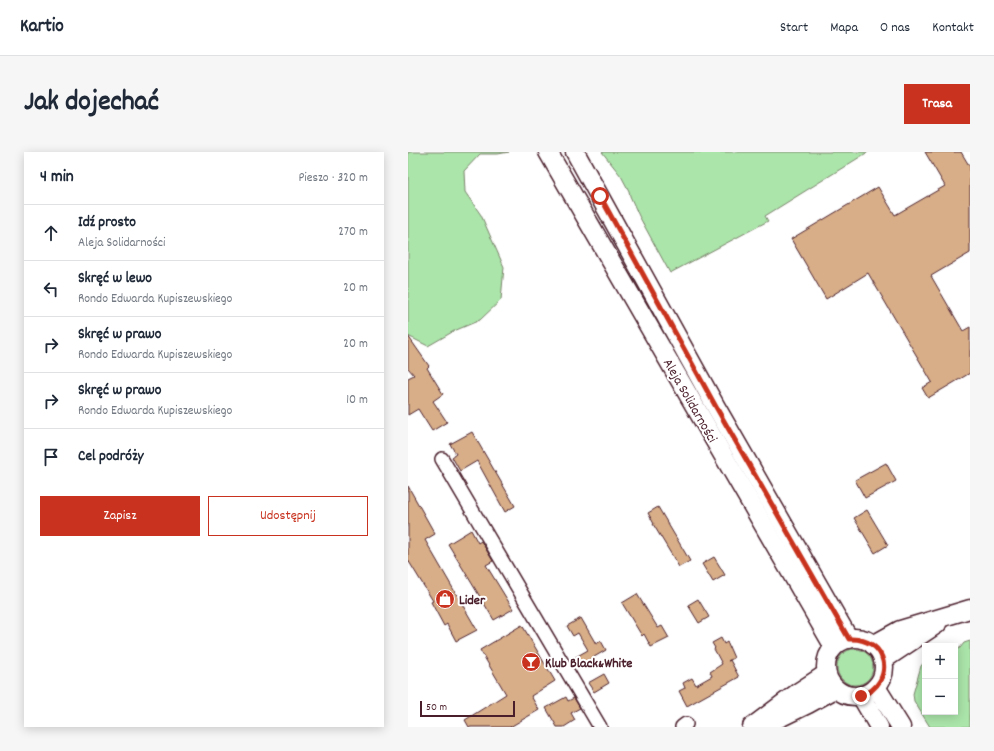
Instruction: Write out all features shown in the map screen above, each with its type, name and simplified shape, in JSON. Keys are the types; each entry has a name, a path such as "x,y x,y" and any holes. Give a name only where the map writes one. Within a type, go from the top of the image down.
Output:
{"main road":[{"name":"Aleja Solidarności","path":"548,152 841,643"},
{"name":"Aleja Solidarności","path":"575,152 716,407 841,643"},
{"path":"873,645 900,630 970,609"},
{"path":"883,660 950,615"},
{"path":"858,638 866,640 873,645 883,660 882,679 869,693 861,696 842,694 831,682 826,660 841,643 858,638"},
{"path":"752,727 800,691 831,682"},
{"path":"761,727 808,704 831,682"},
{"path":"876,687 901,727"},
{"path":"861,696 879,727"}],"street":[{"path":"442,460 600,727"}],"green space":[{"path":"408,152 509,152 498,154 480,154 464,171 465,192 481,215 504,267 501,300 480,320 454,331 428,346 408,336"},
{"path":"602,152 868,152 765,216 768,221 670,273 639,216 621,176"},
{"path":"970,641 970,727 930,727 923,715 958,715 958,649 964,643"},
{"path":"855,649 865,652 870,657 873,667 870,677 865,682 855,685 845,682 840,677 837,667 840,657 845,652"},
{"path":"922,665 922,714 914,701 913,694"}],"building":[{"path":"925,152 961,152 970,167 970,253 931,276 963,331 970,327 970,373 928,398 922,388 932,382 868,273 826,299 791,239 878,187 895,215 945,186"},
{"path":"408,336 429,366 427,368 443,394 433,401 447,422 432,431 418,409 408,415 408,378 414,375 408,368"},
{"path":"472,432 515,506 505,512 477,461 460,471 452,457 456,454 450,444"},
{"path":"886,463 896,481 865,498 855,480"},
{"path":"408,486 435,534 425,540 477,630 456,641 447,624 444,626 431,602 433,601 408,560"},
{"path":"658,507 690,561 679,567 648,513"},
{"path":"867,510 888,545 875,553 854,518"},
{"path":"471,530 478,543 481,541 493,561 486,565 513,609 494,620 448,544"},
{"path":"714,557 725,575 713,582 702,564"},
{"path":"637,594 658,628 662,626 669,638 651,647 644,634 642,636 622,603"},
{"path":"698,599 709,617 699,623 688,605"},
{"path":"581,618 596,644 601,641 606,650 577,667 572,659 588,650 578,633 573,636 567,626"},
{"path":"522,625 555,681 531,696 539,710 510,727 469,727 465,720 506,694 480,650"},
{"path":"721,638 724,644 727,642 734,658 730,660 739,677 687,706 679,691 685,688 683,683 692,678 696,685 712,676 710,672 722,664 712,643"},
{"path":"604,674 609,683 594,692 588,683"},
{"path":"566,697 568,701 574,698 580,708 571,713 575,720 564,727 557,727 546,708"}],"place":[{"name":"Lider","path":"445,599"},
{"name":"Klub Black&White","path":"531,662"}],"route":[{"path":"600,196 716,407 849,639 858,638 866,640 879,652 883,660 884,670 882,679 869,693 861,696"}]}
